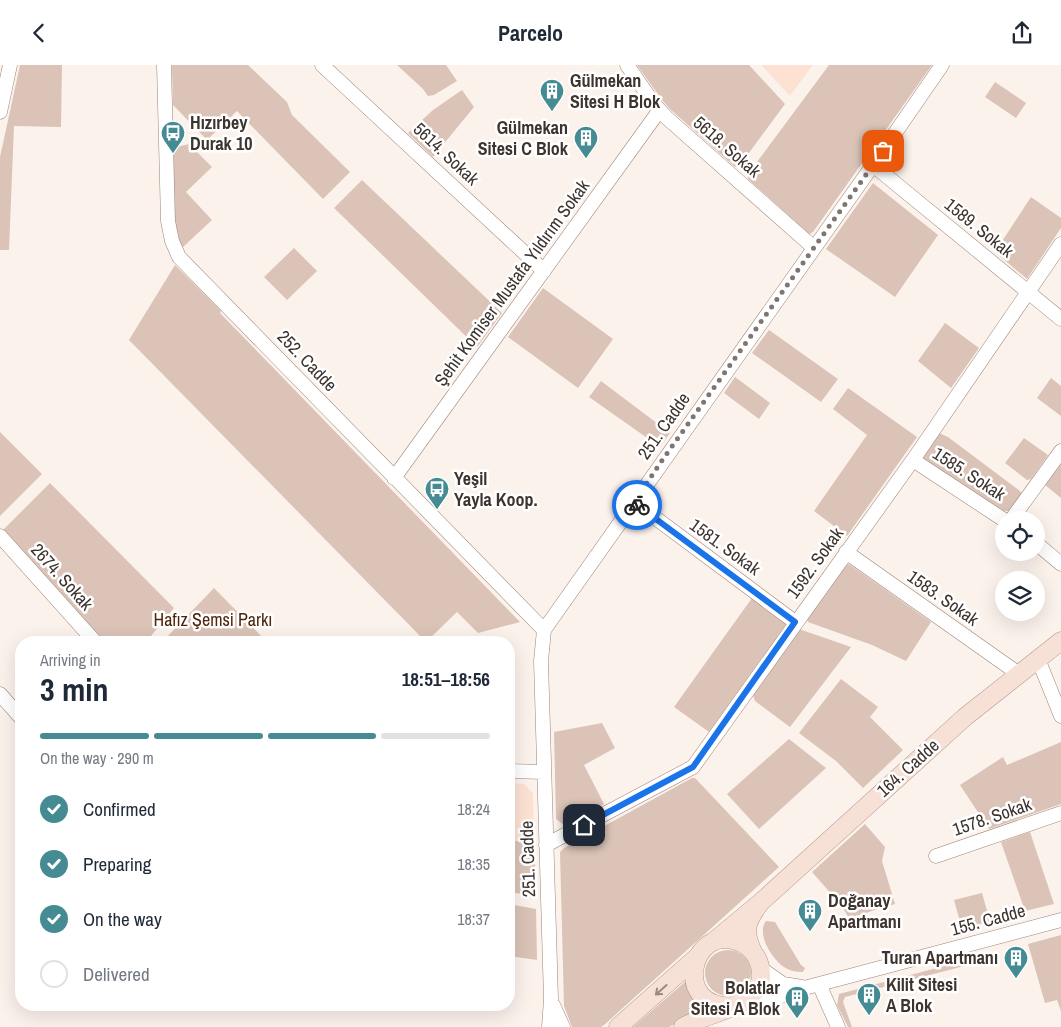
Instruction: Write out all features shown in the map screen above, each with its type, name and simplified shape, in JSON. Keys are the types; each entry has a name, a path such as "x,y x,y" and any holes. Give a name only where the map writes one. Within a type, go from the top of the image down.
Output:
{"main road":[{"name":"164. Cadde","path":"713,942 761,902 951,729 1038,659 1059,645"},
{"name":"164. Cadde","path":"752,950 747,938 747,927 752,915 761,902"},
{"path":"618,1027 713,942 724,939 734,940 752,950 760,968 760,978 752,996 739,1004 683,1027"},
{"path":"697,957 694,979 697,989 704,998 724,1007 739,1004"}],"street":[{"path":"0,112 10,65"},
{"name":"252. Cadde","path":"164,65 168,221 170,236 175,250 182,260 544,630"},
{"name":"5614. Sokak","path":"322,65 544,271"},
{"name":"5618. Sokak","path":"627,65 659,111 814,247"},
{"name":"251. Cadde","path":"549,1027 551,999 541,661 544,630 942,65"},
{"name":"Şehit Komiser Mustafa Yıldırım Sokak","path":"394,478 659,111"},
{"name":"1589. Sokak","path":"873,165 1061,319"},
{"name":"1592. Sokak","path":"546,845 693,767 795,622 913,460 1061,244"},
{"path":"1018,511 1061,451"},
{"name":"1585. Sokak","path":"913,460 995,514"},
{"name":"1581. Sokak","path":"634,502 795,622"},
{"name":"2674. Sokak","path":"0,536 90,636"},
{"path":"1045,551 1061,565"},
{"name":"1583. Sokak","path":"846,552 1019,674"},
{"path":"1038,659 1061,716"},
{"path":"0,694 15,711"},
{"path":"515,771 544,773"},
{"name":"1578. Sokak","path":"936,856 1061,813"},
{"name":"155. Cadde","path":"739,1004 774,998 813,985 1061,920"},
{"name":"155. Cadde","path":"760,968 783,984 795,987 813,985"},
{"path":"813,985 838,1027"},
{"name":"251. Cadde","path":"551,999 563,1027"}],"shaded area":[{"path":"761,65 813,65 790,96"},
{"path":"515,783 524,784 533,793 534,841 515,841"}],"green space":[{"path":"20,65 62,65 61,127 14,126 9,250 0,250 0,157"},
{"path":"172,65 248,65 287,102 292,115 350,172 323,199 237,111 207,140 173,105"},
{"path":"397,65 446,65 457,81 434,95 428,96"},
{"path":"637,65 749,65 785,104 740,165 735,167 670,109"},
{"path":"829,65 932,65 813,232 809,234 748,179 748,174"},
{"path":"995,82 1026,103 1016,118 985,97"},
{"path":"462,90 474,107 433,157 408,133 433,110"},
{"path":"189,144 212,167 186,192 212,220 182,248 175,225 173,148"},
{"path":"362,180 502,313 477,347 334,208"},
{"path":"873,183 938,235 895,297 826,249"},
{"path":"1031,197 1061,218 1061,228 1027,279 995,252"},
{"path":"294,248 317,271 287,300 264,277"},
{"path":"175,265 520,622 478,633 457,612 432,636 420,636 129,340"},
{"path":"543,288 613,339 578,388 508,337"},
{"path":"945,323 979,348 951,388 918,361"},
{"path":"769,330 838,379 821,402 752,353"},
{"path":"735,377 770,403 759,419 724,393"},
{"path":"1051,378 1061,386 1061,416 1037,398"},
{"path":"601,381 670,433 660,447 589,397"},
{"path":"848,388 917,437 847,536 814,511 867,435 833,409"},
{"path":"0,432 42,474 0,516"},
{"path":"939,433 948,437 1022,494 1010,511 1002,511 923,457"},
{"path":"1024,438 1048,455 1031,479 1027,480 1005,463"},
{"path":"1061,463 1061,498 1045,485"},
{"path":"50,483 174,608 151,636 100,636 3,530"},
{"path":"849,564 931,622 906,661 872,645 808,622 806,617 844,566"},
{"name":"Hafız Şemsi Parkı","path":"214,588 261,636 168,636"},
{"path":"752,598 786,624 709,732 674,707"},
{"path":"799,629 851,647 790,727 755,701 753,695"},
{"path":"841,679 878,707 870,717 903,750 863,788 836,761 799,733"},
{"path":"602,723 615,748 584,765 604,804 565,826 556,819 554,732"},
{"path":"789,739 826,768 759,829 727,794"},
{"path":"1061,742 1061,804 989,829 960,785 1003,757 1007,765"},
{"path":"695,778 779,867 604,1025 601,1027 572,1027 564,1006 560,852 564,848"},
{"path":"865,824 885,847 882,861 895,904 849,918 841,905 812,872"},
{"path":"1030,832 1054,904 1025,911 1001,842"},
{"path":"515,841 534,841 536,896 515,893"},
{"path":"982,893 990,921 962,929 954,900"},
{"path":"515,905 536,909 537,960 515,957"},
{"path":"766,921 775,922 801,965 805,968 803,972 786,968 770,952 763,933 763,926"},
{"path":"1061,935 1061,1011 1057,1000 1045,1003 1028,944"},
{"path":"728,950 741,954 747,960 751,973 747,986 741,992 728,996 715,992 709,986 705,973 709,960 715,954"},
{"path":"993,953 995,958 845,997 843,1002 852,1027 848,1027 837,1005 839,994"},
{"path":"686,981 707,1008 669,1027 633,1027"}],"way so far":[{"path":"637,505 634,502 663,459 883,151"}],"place":[{"name":"Gülmekan Sitesi H Blok","path":"552,112"},
{"name":"Hızırbey Durak 10","path":"173,154"},
{"name":"Gülmekan Sitesi C Blok","path":"586,159"},
{"name":"Yeşil Yayla Koop.","path":"437,510"},
{"name":"Doğanay Apartmanı","path":"810,932"},
{"name":"Turan Apartmanı","path":"1016,979"},
{"name":"Kilit Sitesi A Blok","path":"869,1016"},
{"name":"Bolatlar Sitesi A Blok","path":"797,1019"}],"route":[{"path":"584,825 693,767 795,622 637,505"}]}
